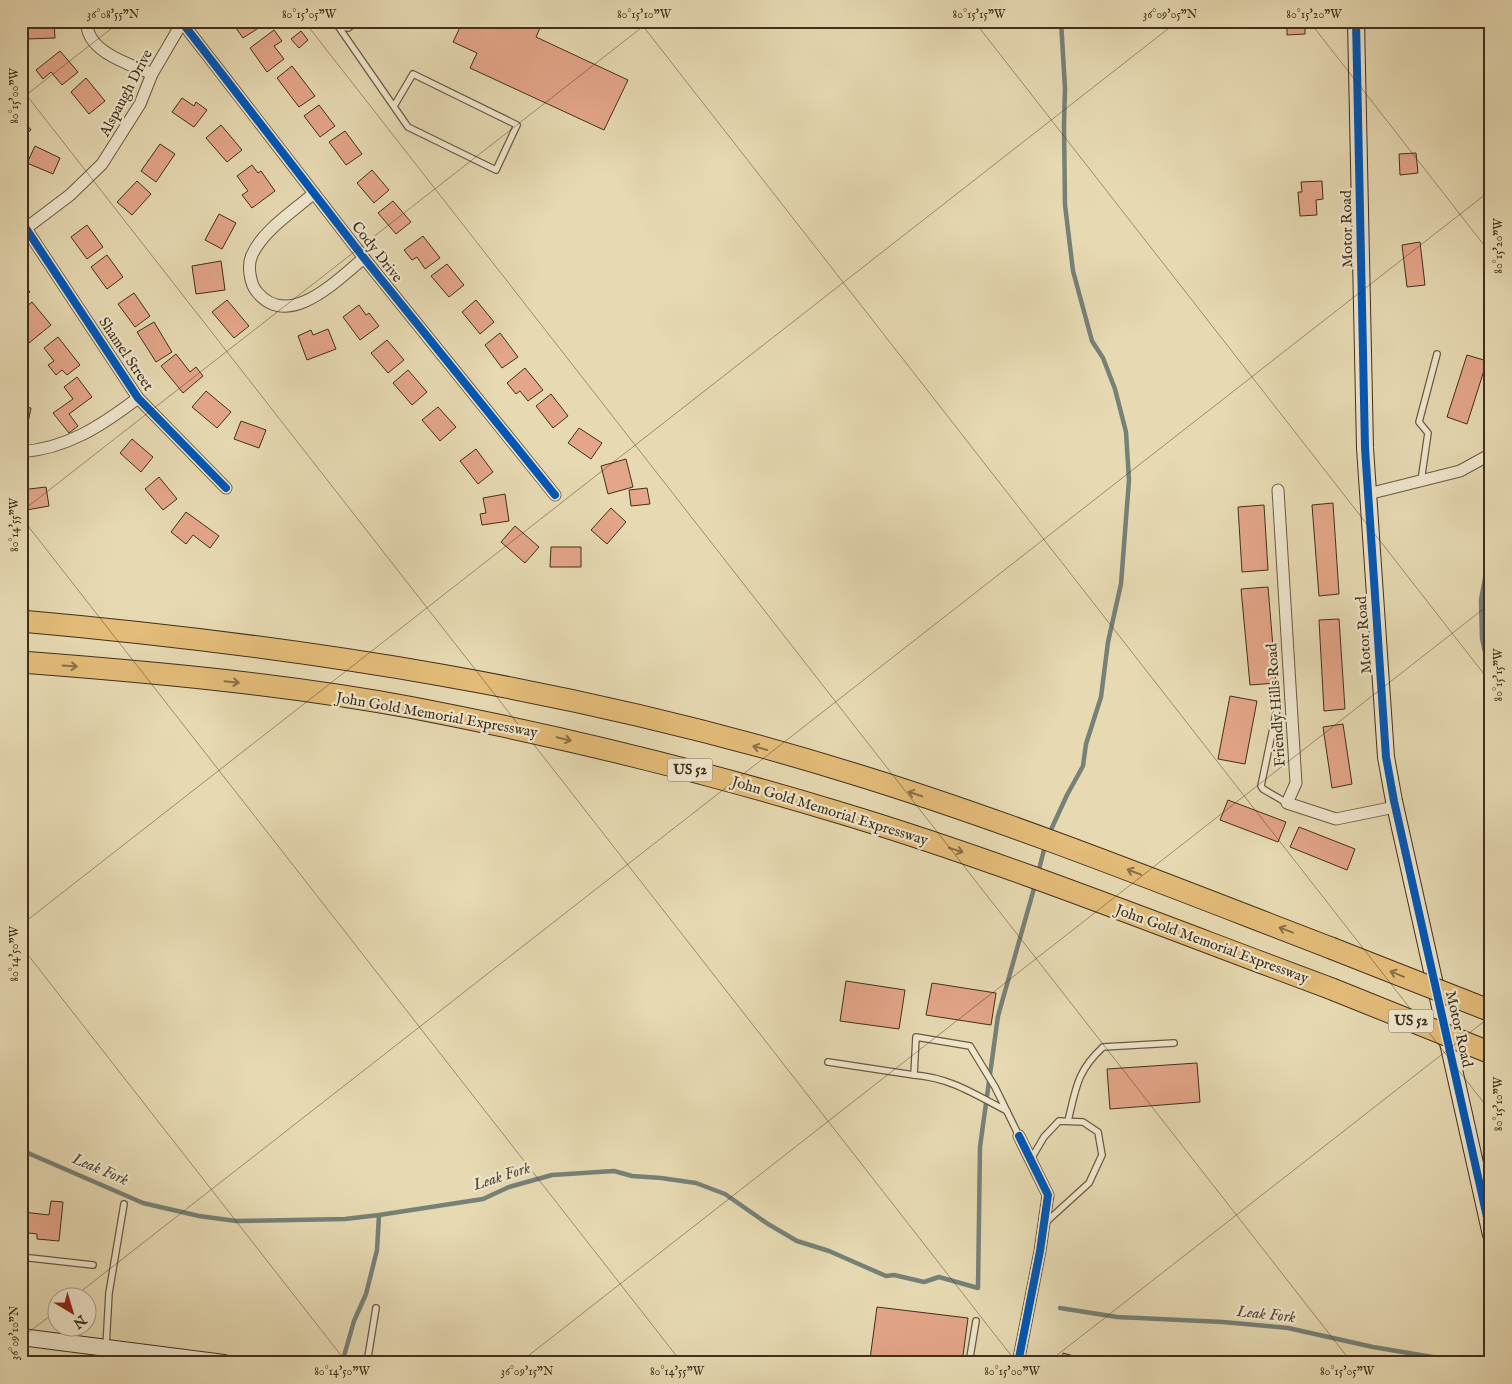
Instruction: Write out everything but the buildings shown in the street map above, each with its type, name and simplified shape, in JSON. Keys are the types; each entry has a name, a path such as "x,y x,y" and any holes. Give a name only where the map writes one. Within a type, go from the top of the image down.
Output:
{"highway":[{"name":"US 52","path":"21,621 161,633 308,652 448,675 584,702 849,772 974,813 1097,857 1491,1011"},
{"name":"John Gold Memorial Expressway","path":"21,662 108,668 261,686 411,708 559,738 704,774 845,814 984,859 1332,989 1491,1053"}],"street":[{"path":"87,21 88,32 100,48 152,74"},
{"name":"Motor Road","path":"1356,21 1365,448 1386,757 1395,807 1491,1235"},
{"name":"Alspaugh Drive","path":"23,227 89,178 102,164 140,104 152,74 182,22"},
{"name":"Cody Drive","path":"182,22 364,258 556,495"},
{"path":"314,193 270,231 252,256 250,269 252,283 258,294 275,304 296,306 323,292 364,258"},
{"name":"Shamel Street","path":"23,227 138,398 226,488"},
{"path":"21,452 61,445 79,438 107,421 138,398"},
{"path":"1368,494 1460,471 1491,454"},
{"name":"Friendly Hills Road","path":"1278,490 1296,783 1287,803"},
{"path":"1287,803 1336,818 1395,807"},
{"path":"1018,1363 1048,1195 1019,1136"},
{"path":"21,1337 224,1363"}],"lane":[{"path":"335,24 348,28 357,21"},
{"path":"335,24 408,127 496,170 517,125 413,74 394,106"},
{"path":"1421,481 1428,433 1419,422 1437,354"},
{"path":"1277,709 1261,786 1287,803"},
{"path":"914,1075 916,1038 970,1046 1019,1136"},
{"path":"1068,1122 1079,1076 1088,1061 1103,1046 1174,1043"},
{"path":"828,1062 930,1076 958,1084 1007,1112"},
{"path":"1031,1160 1044,1137 1059,1121 1082,1122 1098,1132 1102,1155 1089,1183 1066,1206 1044,1224"},
{"path":"106,1349 109,1292 124,1204"},
{"path":"21,1257 93,1265"},
{"path":"367,1363 376,1308"},
{"path":"969,1363 976,1321"}],"waterway":[{"path":"1049,834 1083,766 1086,744 1101,697 1108,642 1121,584 1129,480 1126,432 1115,389 1103,358 1092,341 1073,271 1065,205 1065,88 1061,21"},
{"path":"1491,546 1481,600 1482,638 1491,680"},
{"path":"1038,873 1045,846"},
{"name":"Leak Fork","path":"21,1150 143,1203 199,1216 236,1221 345,1219 379,1215 483,1199 509,1187 552,1175 614,1171 632,1176 696,1183 725,1194 768,1224 797,1241 829,1251 886,1276 894,1275 924,1282 939,1277 978,1288 980,1147 998,1016 1035,885"},
{"path":"342,1363 354,1321 366,1294 377,1250 379,1215"},
{"name":"Leak Fork","path":"1060,1308 1117,1317 1223,1322 1288,1328 1373,1347 1468,1363"}],"cycle path":[{"path":"181,21 364,258 555,495"},
{"path":"1356,21 1365,448 1386,757 1394,801 1491,1235"},
{"path":"21,221 138,398 226,488"},
{"path":"1018,1363 1040,1251 1048,1195 1019,1136"}]}
